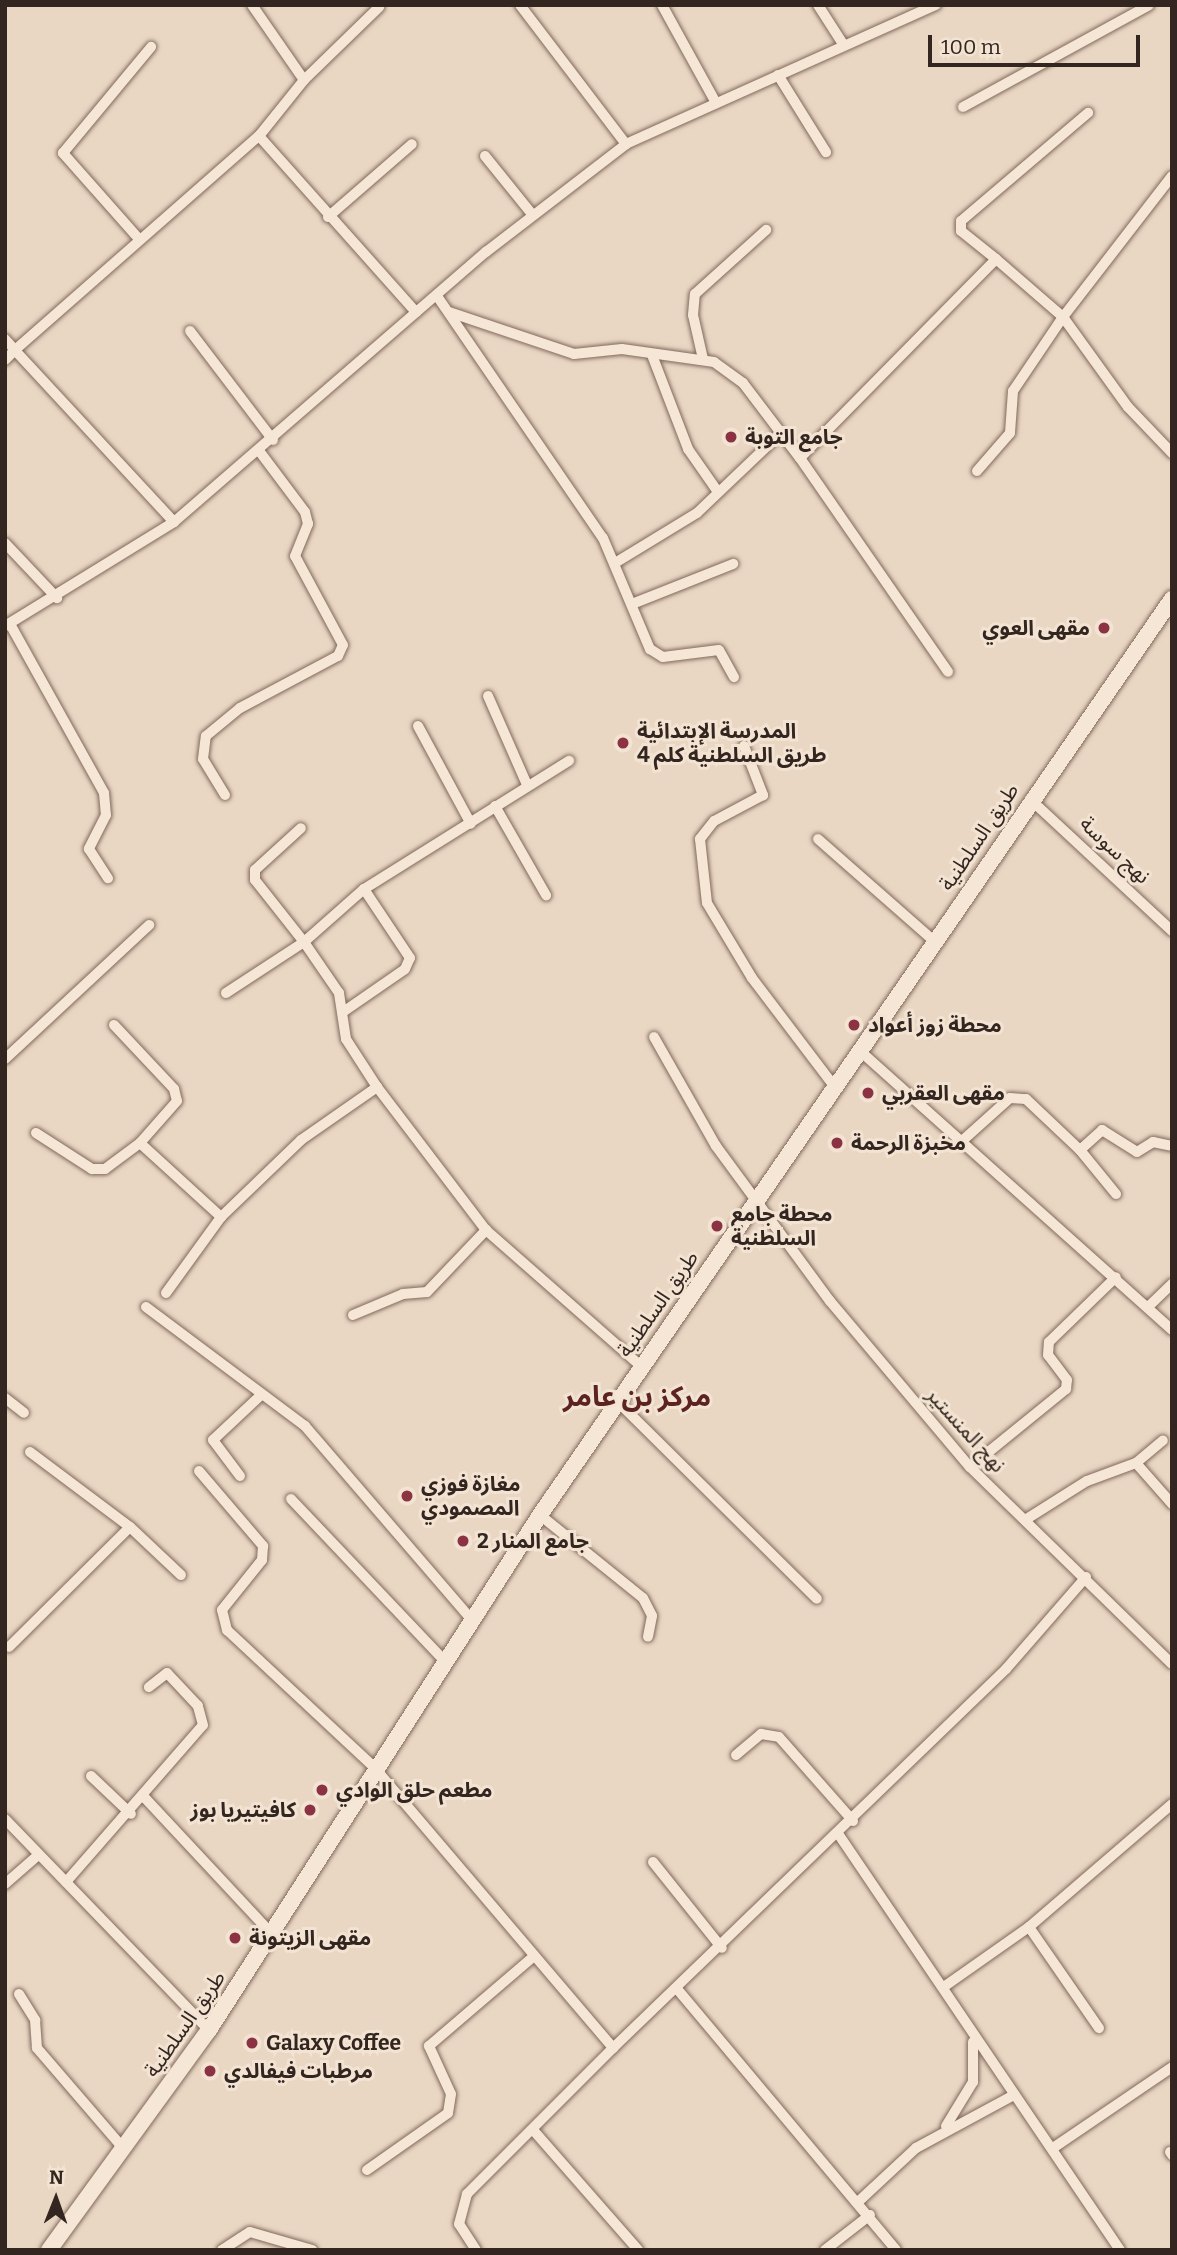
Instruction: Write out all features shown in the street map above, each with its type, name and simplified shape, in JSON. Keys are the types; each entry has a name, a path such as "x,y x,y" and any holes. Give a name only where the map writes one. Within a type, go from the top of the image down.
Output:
{"main road":[{"name":"طريق السلطنية","path":"49,2250 209,2030 470,1618 1030,799 1172,599"}],"street":[{"path":"252,5 304,80"},
{"path":"520,5 626,144"},
{"path":"662,5 716,103"},
{"path":"818,5 843,44"},
{"path":"108,878 89,849 106,815 104,793 8,625 57,598 174,522 274,440 416,312 532,214 626,144 843,44 936,5"},
{"path":"963,107 1149,5"},
{"path":"5,360 139,239 259,136 304,80 379,8"},
{"path":"139,239 63,153 151,47"},
{"path":"779,75 826,152"},
{"path":"1088,113 961,221 961,231 1063,317 1128,407 1172,453"},
{"path":"259,136 328,217 416,312"},
{"path":"328,217 412,144"},
{"path":"485,156 532,214"},
{"path":"977,471 1010,433 1013,391 1063,317 1172,176"},
{"path":"703,359 693,314 695,294 766,230"},
{"path":"800,458 996,260"},
{"path":"437,296 615,563 654,654 719,650 734,677"},
{"path":"449,312 574,354 622,349 652,355 703,359 743,383 800,458 948,672"},
{"path":"190,331 274,440"},
{"path":"5,339 174,522"},
{"path":"652,355 688,449 719,492"},
{"path":"615,563 698,513 780,434"},
{"path":"225,795 203,759 206,736 240,708 338,656 344,645 295,556 308,523 305,512 260,452"},
{"path":"5,543 57,598"},
{"path":"632,604 733,564"},
{"path":"488,696 527,785"},
{"path":"418,726 471,824"},
{"path":"744,746 763,794 715,821 700,839 707,903 752,978 834,1086"},
{"path":"226,993 304,942 364,889 569,761"},
{"name":"نهج سوسة","path":"1030,799 1172,931"},
{"path":"495,806 547,895"},
{"path":"300,828 255,870 255,880 304,942 338,993 346,1039 377,1087 486,1230 640,1366"},
{"path":"818,839 934,941"},
{"path":"343,1012 405,969 410,958 364,889"},
{"path":"5,1059 149,925"},
{"path":"36,1133 92,1169 104,1169 140,1143 177,1101 174,1089 114,1025"},
{"name":"نهج المنستير","path":"654,1037 754,1201 970,1466 1172,1664"},
{"path":"859,1050 1149,1306 1172,1330"},
{"path":"166,1293 221,1217 301,1140 377,1087"},
{"path":"962,1141 1010,1098 1026,1099 1080,1150 1116,1194"},
{"path":"1080,1150 1102,1130 1137,1152 1153,1142 1172,1146"},
{"path":"140,1143 221,1217"},
{"path":"353,1315 403,1293 427,1293 486,1230"},
{"path":"970,1466 1066,1389 1067,1380 1048,1354 1049,1342 1116,1277"},
{"path":"1149,1306 1172,1284"},
{"path":"146,1307 305,1426 470,1618"},
{"path":"240,1476 213,1440 261,1395"},
{"path":"5,1398 24,1413"},
{"path":"617,1401 817,1599"},
{"path":"1025,1520 1087,1481 1136,1463 1163,1440"},
{"path":"30,1452 130,1527 181,1575"},
{"path":"1136,1463 1172,1504"},
{"path":"199,1471 262,1546 262,1560 222,1609 227,1630 374,1767 613,2048"},
{"path":"291,1499 443,1659"},
{"path":"540,1515 643,1598 652,1616 648,1637"},
{"path":"6,1648 130,1527"},
{"path":"476,2250 459,2224 461,2204 613,2048 722,1948 1006,1669 1086,1577"},
{"path":"66,1882 145,1798 204,1718 167,1673 149,1686"},
{"path":"736,1755 761,1734 779,1737 853,1821"},
{"path":"91,1776 131,1814"},
{"path":"145,1798 272,1934"},
{"path":"945,1986 1029,1927 1172,1804"},
{"path":"5,1819 37,1856 66,1882 209,2030"},
{"path":"839,1835 945,1986 973,2039 1012,2096 1053,2148 1120,2250"},
{"path":"5,1884 37,1856"},
{"path":"653,1862 722,1948"},
{"path":"1029,1927 1099,2028"},
{"path":"367,2170 448,2113 451,2094 429,2046 534,1956"},
{"path":"678,1990 859,2201 896,2250"},
{"path":"19,1994 35,2020 37,2048 123,2148"},
{"path":"945,2128 973,2082 973,2039"},
{"path":"1053,2148 1172,2067"},
{"path":"859,2201 945,2128 1012,2096"},
{"path":"534,2131 638,2250"},
{"path":"825,2250 870,2215"},
{"path":"222,2250 242,2232 312,2250"}],"place":[{"name":"جامع التوبة","path":"731,437"},
{"name":"مقهى العوي","path":"1104,628"},
{"name":"المدرسة الإبتدائية طريق السلطنية كلم 4","path":"623,743"},
{"name":"محطة زوز أعواد","path":"854,1025"},
{"name":"مقهى العقربي","path":"868,1093"},
{"name":"مخبزة الرحمة","path":"837,1143"},
{"name":"محطة جامع السلطنية","path":"717,1226"},
{"name":"مغازة فوزي المصمودي","path":"407,1496"},
{"name":"جامع المنار 2","path":"463,1541"},
{"name":"مطعم حلق الوادي","path":"322,1790"},
{"name":"كافيتيريا بوز","path":"310,1810"},
{"name":"مقهى الزيتونة","path":"235,1938"},
{"name":"Galaxy Coffee","path":"252,2043"},
{"name":"مرطبات فيفالدي","path":"210,2071"}],"district":[{"name":"مركز بن عامر","path":"637,1397"}]}
